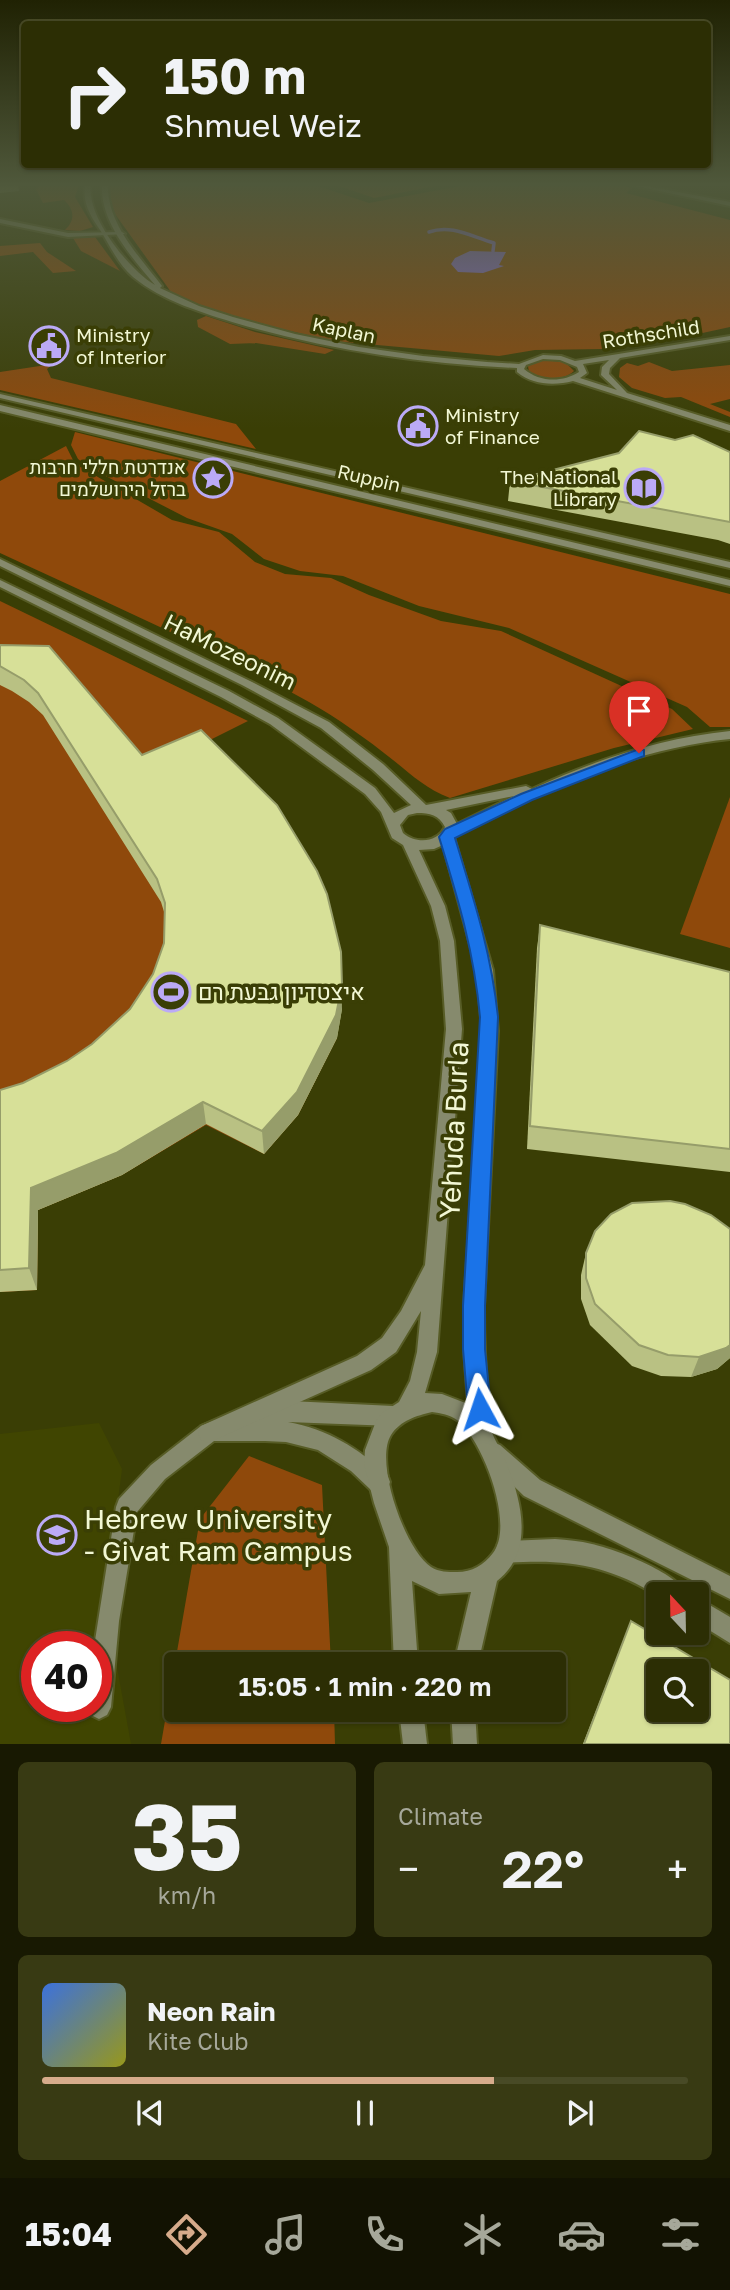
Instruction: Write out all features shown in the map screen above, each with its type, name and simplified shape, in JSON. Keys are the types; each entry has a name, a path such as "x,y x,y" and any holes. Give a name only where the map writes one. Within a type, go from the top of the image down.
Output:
{"street":[{"name":"Kaplan","path":"130,266 137,276 218,315 321,342 383,354 480,365 520,366"},
{"path":"145,266 158,285 169,293"},
{"name":"Rothschild","path":"520,366 528,360 543,357 576,363 730,338"},
{"path":"617,356 606,367 605,375 634,398"},
{"path":"520,366 523,374 552,382 580,376 583,370 576,363"},
{"path":"574,379 730,428"},
{"name":"Ruppin","path":"0,396 730,565"},
{"name":"Ruppin","path":"0,408 730,583"},
{"name":"HaMozeonim","path":"0,562 295,708 352,745 426,808"},
{"name":"HaMozeonim","path":"0,583 274,721 370,791 394,823"},
{"path":"582,775 448,835 434,844 409,843 397,835 394,823 406,811 526,790 582,775 688,738 730,735"},
{"path":"426,808 446,816 452,827 448,835"},
{"name":"Yehuda Burla","path":"448,835 477,936 488,1002 489,1031 474,1306 474,1349 485,1439"},
{"name":"Yehuda Burla","path":"400,1412 419,1384 427,1352 454,1030 447,941 438,906 409,843"},
{"path":"107,1631 127,1507 158,1472 208,1433 364,1363 388,1345 408,1317 433,1265"},
{"path":"208,1433 241,1420 290,1411 400,1412 432,1402 452,1405 468,1415 485,1439 532,1488 730,1588"},
{"path":"400,1412 381,1432 375,1450 375,1464 398,1548 405,1652"},
{"path":"208,1433 273,1429 303,1433 338,1448 356,1460 380,1484"},
{"path":"398,1548 411,1566 429,1579 450,1585 478,1581 496,1569 506,1552 512,1529 510,1507 485,1439"},
{"path":"506,1552 553,1548 606,1556 653,1582"},
{"path":"469,1652 487,1574"},
{"path":"709,1617 730,1631"},
{"path":"412,1722 415,1744"},
{"path":"464,1722 465,1744"}],"shaded area":[{"path":"47,266 69,266 76,271 53,273"},
{"path":"153,266 730,266 730,327 675,339 603,349 535,350 499,356 333,341 256,323 205,307 171,292"},
{"path":"453,266 503,266 483,273 458,272"},
{"path":"206,316 255,332 334,350 325,354 256,343 230,344 198,327 197,320"},
{"path":"541,360 565,362 574,371 564,377 552,378 529,372 528,366"},
{"path":"649,362 672,371 730,365 730,399 710,404 730,412 730,417 681,397 665,398 632,388 619,377 620,368 627,363 638,366"},
{"path":"53,364 47,369 51,378 236,424 256,449 0,390 0,372"},
{"path":"75,432 730,594 730,727 710,727 687,707 509,628 419,606 343,576 300,571 264,559 232,534 187,518 90,468 78,459 71,445"},
{"path":"66,446 73,460 91,473 172,520 219,532 255,562 285,574 331,578 441,621 501,631 672,709 693,729 614,748 450,798 441,794 352,729 309,702 194,643 0,553 0,481"},
{"name":"איצטדיון גבעת רם","path":"0,601 248,721 152,769 337,1038 298,1115 264,1154 206,1125 122,1175 38,1210 37,1290 0,1292"},
{"path":"730,797 730,948 680,934"},
{"name":"Hebrew University - Givat Ram Campus","path":"99,1423 122,1469 105,1601 110,1631 21,1631 21,1722 112,1722 112,1640 131,1744 0,1744 0,1434"},
{"path":"249,1456 322,1485 330,1652 177,1652 200,1519"},
{"path":"165,1722 334,1722 335,1744 161,1744"}],"building":[{"name":"The National Library","path":"639,431 675,440 693,435 730,452 730,522 510,481 619,453"},
{"path":"0,645 49,646 142,755 201,730 277,805 317,871 327,894 341,952 342,985 336,1015 297,1092 262,1131 203,1102 116,1153 31,1188 29,1268 0,1270 0,1090 23,1083 67,1061 92,1044 130,1009 153,974 164,943 165,903 157,879 38,693 24,680 0,666"},
{"path":"540,925 730,972 730,1149 530,1126"},
{"path":"670,1201 711,1215 730,1229 730,1345 699,1357 668,1355 639,1345 595,1304 586,1278 586,1253 595,1231 611,1214 632,1203"},
{"path":"631,1621 646,1630 646,1645 671,1645 695,1659 646,1659 646,1722 709,1722 709,1667 730,1680 730,1744 584,1744"}],"place":[{"name":"Ministry of Interior","path":"49,346"},
{"name":"Ministry of Finance","path":"418,426"},
{"name":"אנדרטת חללי חרבות ברזל הירושלמים","path":"213,478"},
{"name":"The National Library","path":"644,488"},
{"name":"איצטדיון גבעת רם","path":"171,992"},
{"name":"Hebrew University - Givat Ram Campus","path":"57,1535"}],"route":[{"path":"480,1409 474,1349 474,1306 489,1017 485,970 447,837 450,833 526,797 639,753"}]}
